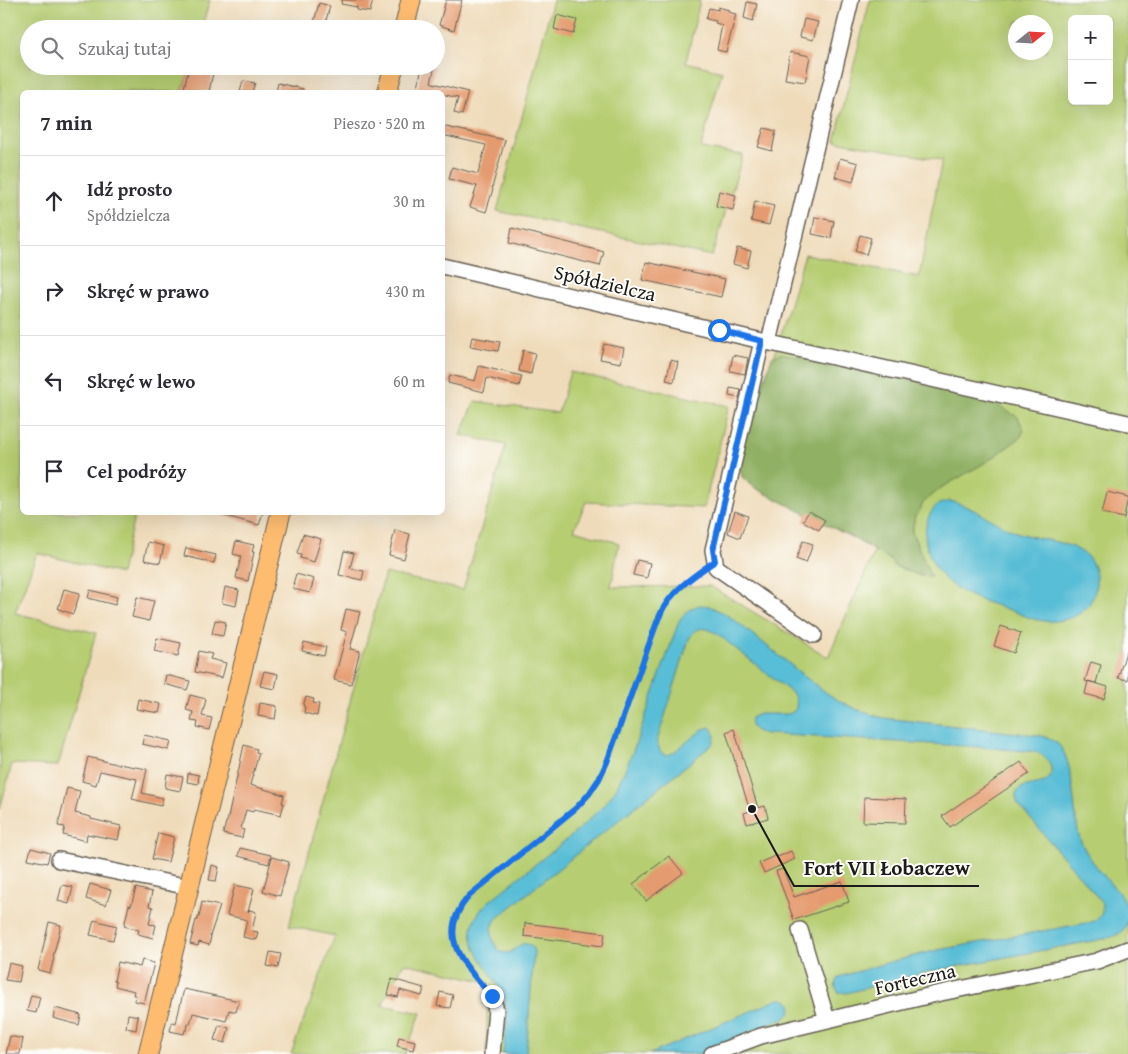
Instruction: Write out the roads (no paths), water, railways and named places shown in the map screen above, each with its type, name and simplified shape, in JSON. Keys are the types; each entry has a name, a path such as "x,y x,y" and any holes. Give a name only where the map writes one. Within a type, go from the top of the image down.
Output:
{"main road":[{"path":"406,20 411,0"},
{"path":"388,90 392,75"},
{"path":"148,1054 280,515"}],"street":[{"path":"814,635 716,567 713,550 763,341 851,0"},
{"name":"Spółdzielcza","path":"445,267 1128,423"},
{"path":"59,860 189,887"},
{"path":"800,930 827,1020"},
{"name":"Forteczna","path":"712,1054 761,1036 936,994 1097,961 1128,948"},
{"path":"492,996 496,1010 492,1054"}],"water":[{"path":"950,501 968,507 1019,533 1064,544 1087,556 1093,565 1096,584 1091,602 1086,609 1071,618 1063,620 1037,620 977,599 954,587 936,569 925,538 925,530 932,511 939,504"},
{"path":"700,605 709,606 726,614 820,688 856,709 884,718 1039,735 1057,743 1063,751 1071,774 1080,839 1089,857 1126,904 1128,918 1122,931 1109,938 927,972 847,993 838,992 836,981 839,977 890,962 938,950 1092,922 1102,913 1102,904 1018,804 1016,794 1021,788 1043,782 1050,777 1049,763 1044,757 1036,752 981,747 760,733 752,728 751,718 759,714 792,713 796,708 794,696 720,636 703,628 692,634 689,639 658,738 658,745 663,754 673,753 703,729 710,727 715,736 713,744 496,919 494,923 492,937 499,950 508,953 526,944 531,946 534,952 526,1054 503,1054 506,1025 505,1004 497,984 476,950 472,939 472,928 477,916 488,902 576,832 604,805 616,789 632,754 679,621 688,611"},
{"path":"779,999 787,1000 792,1007 790,1014 782,1019 699,1054 650,1054"}],"place":[{"name":"Fort VII Łobaczew","path":"752,809"}]}
